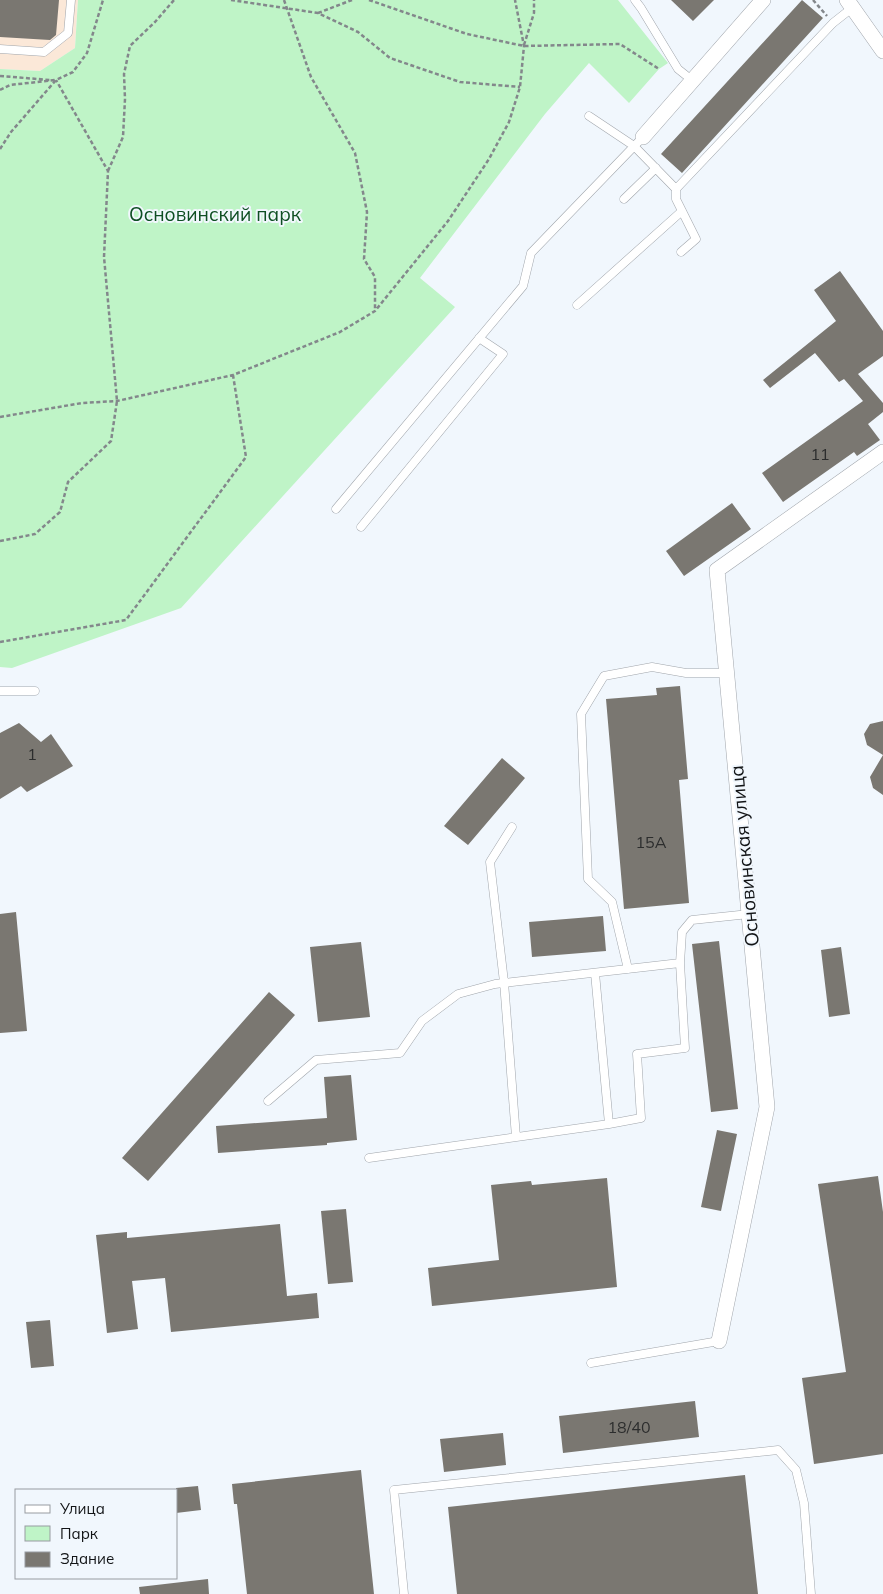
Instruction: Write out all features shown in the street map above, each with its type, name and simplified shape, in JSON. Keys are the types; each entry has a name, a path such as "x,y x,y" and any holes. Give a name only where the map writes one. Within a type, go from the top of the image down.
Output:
{"street":[{"path":"639,142 763,0"},
{"path":"850,4 883,51"},
{"name":"Основинская улица","path":"719,1341 767,1107 717,570 883,452"}],"lane":[{"path":"0,50 44,52 68,33 70,0"},
{"path":"635,0 678,69 693,81"},
{"path":"681,252 696,240 676,199 676,189 850,4"},
{"path":"589,116 639,142 656,168 676,189"},
{"path":"336,508 523,286 531,253 639,142"},
{"path":"624,199 656,168"},
{"path":"577,305 682,211"},
{"path":"362,527 503,354 479,338"},
{"path":"628,969 612,902 588,880 581,714 604,676 652,668 686,673 726,673"},
{"path":"0,691 35,691"},
{"path":"512,827 490,862 504,982 516,1137"},
{"path":"369,1158 641,1118 637,1054 685,1048 680,963 682,932 692,920 749,914"},
{"path":"268,1101 316,1060 400,1053 422,1021 458,994 504,982 680,963"},
{"path":"595,973 609,1124"},
{"path":"591,1363 719,1341"},
{"path":"404,1594 394,1490 778,1450 796,1470 804,1503 812,1594"}],"path":[{"path":"0,90 10,85 56,80 73,72 87,53 103,0"},
{"path":"0,541 35,534 60,512 68,482 110,441 117,401 104,257 108,171 123,137 126,99 124,74 130,46 174,0"},
{"path":"231,0 318,13 358,32 390,58 460,82 520,87"},
{"path":"284,0 285,8 311,77 355,153 367,212 364,259 375,277 375,310"},
{"path":"318,13 352,0"},
{"path":"369,0 467,34 524,46 620,44 659,69"},
{"path":"515,0 524,46"},
{"path":"0,417 82,402 117,401 233,375 340,332 375,310 448,221 489,159 509,122 520,87 524,46 534,13 534,0"},
{"path":"813,0 833,23"},
{"path":"0,76 56,80"},
{"path":"0,149 11,132 56,80"},
{"path":"56,80 108,171"},
{"path":"0,642 126,620 246,457 233,375"}],"shaded area":[{"path":"0,0 78,0 75,48 40,71 0,69"}],"green space":[{"name":"Основинский парк","path":"78,0 618,0 668,63 659,69 629,103 589,63 545,114 420,278 455,307 181,608 12,668 0,667 0,69 40,71 75,48"}],"building":[{"path":"0,0 59,0 56,35 50,40 0,37"},
{"path":"671,0 714,0 693,21"},
{"path":"802,0 823,18 682,173 661,154"},
{"path":"840,271 883,331 883,356 858,374 883,403 883,412 868,424 880,440 857,456 854,452 783,502 762,473 863,401 844,379 839,382 815,353 770,388 763,380 836,321 814,290"},
{"path":"732,503 751,529 684,576 666,551"},
{"path":"680,686 688,779 679,780 689,903 624,909 606,699 657,695 656,688"},
{"path":"883,721 883,755 867,745 864,734 870,724"},
{"path":"19,723 41,742 51,734 73,766 27,792 21,786 0,799 0,733"},
{"path":"883,755 883,795 873,788 870,777"},
{"path":"502,758 525,778 468,845 444,826"},
{"path":"16,912 27,1031 0,1033 0,914"},
{"path":"603,916 606,951 532,957 529,922"},
{"path":"719,941 738,1109 711,1112 692,944"},
{"path":"361,942 370,1017 318,1022 310,947"},
{"path":"841,947 850,1014 829,1017 821,950"},
{"path":"269,992 295,1015 148,1181 122,1158"},
{"path":"351,1075 357,1140 327,1143 327,1145 218,1153 216,1126 327,1118 324,1077"},
{"path":"717,1130 737,1134 721,1211 701,1207"},
{"path":"878,1176 883,1212 883,1454 814,1464 802,1378 846,1372 818,1184"},
{"path":"607,1178 617,1287 432,1306 428,1268 499,1260 491,1185 531,1181 532,1185"},
{"path":"346,1209 353,1282 328,1284 321,1211"},
{"path":"280,1224 287,1296 317,1293 319,1318 171,1332 165,1278 132,1281 138,1329 107,1333 96,1235 127,1232 127,1238"},
{"path":"50,1320 54,1366 31,1368 26,1322"},
{"path":"695,1401 699,1437 563,1453 559,1416"},
{"path":"503,1433 506,1465 444,1472 440,1439"},
{"path":"361,1470 374,1594 247,1594 237,1504 234,1504 232,1484"},
{"path":"745,1475 758,1594 457,1594 448,1507"},
{"path":"198,1486 201,1510 178,1513 178,1489 176,1488"},
{"path":"208,1579 209,1594 140,1594 139,1587"}]}
